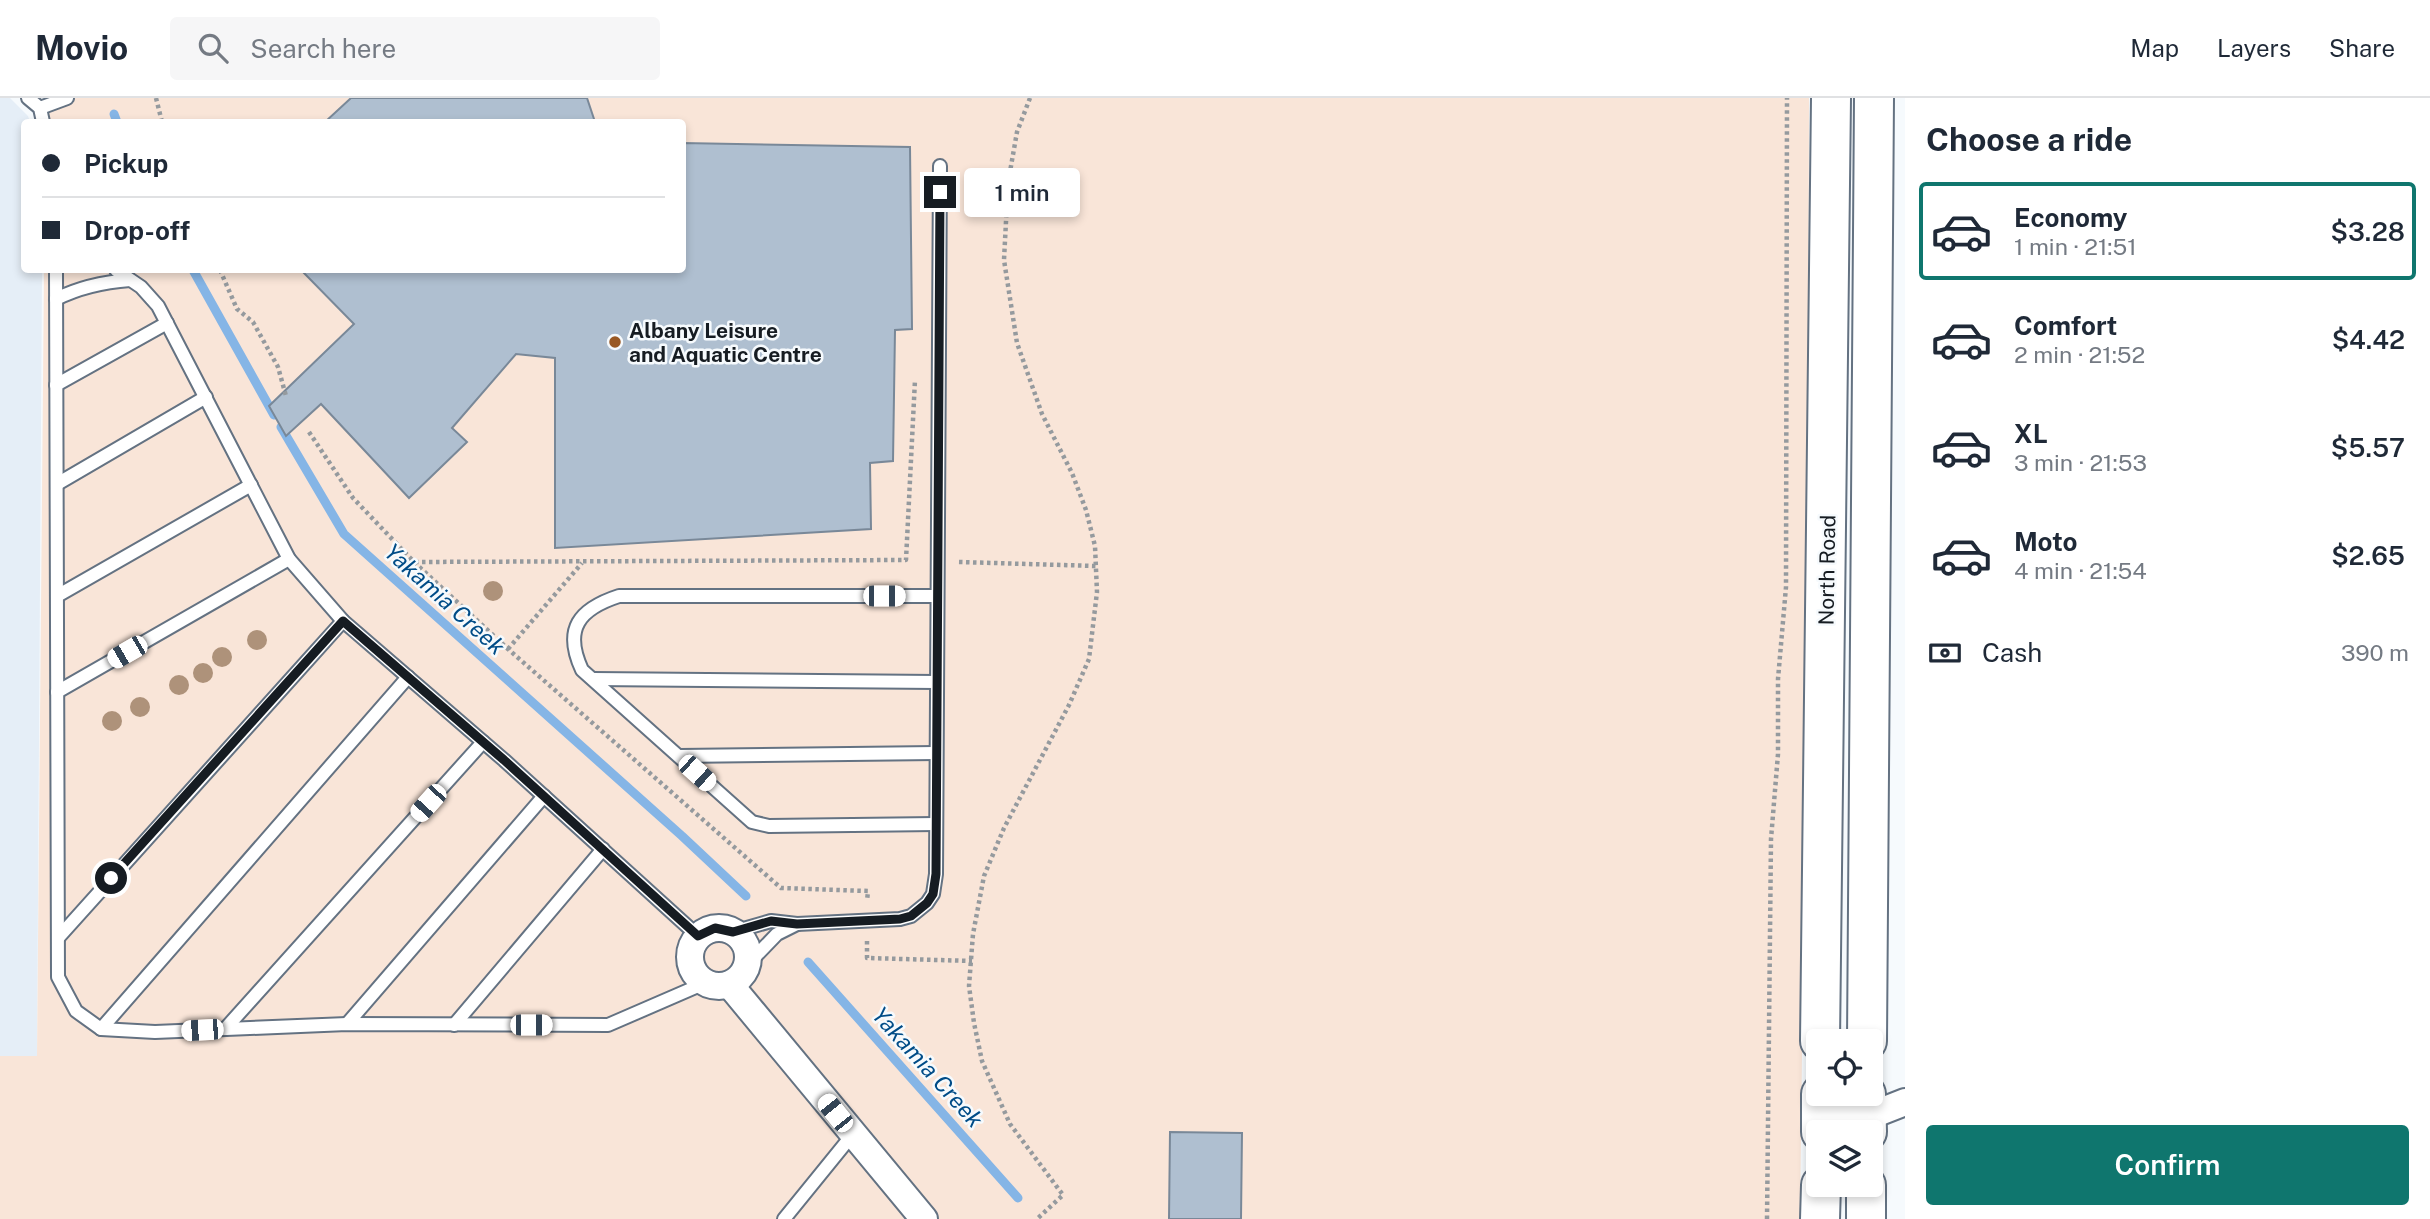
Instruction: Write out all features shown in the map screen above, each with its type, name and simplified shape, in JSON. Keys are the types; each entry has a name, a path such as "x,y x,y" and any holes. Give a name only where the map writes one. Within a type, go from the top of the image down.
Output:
{"main road":[{"name":"North Road","path":"1820,1029 1831,98"},
{"name":"North Road","path":"1867,1029 1874,98"},
{"path":"1827,531 1871,530"},
{"path":"1820,1219 1821,1197"},
{"path":"1866,1197 1866,1219"}],"street":[{"path":"718,984 742,976 748,964 746,946 733,932 715,928 698,936 690,952 692,970 718,984 853,1134 924,1219"},
{"path":"1821,1115 1866,1114 1905,1102"}],"lane":[{"path":"28,98 40,108 42,119"},
{"path":"40,108 67,98"},
{"path":"733,932 771,921 797,924 900,919 919,911 933,894 936,874 940,166"},
{"path":"55,273 58,977 76,1011 101,1029 155,1032 348,1024 608,1025 718,984"},
{"path":"120,273 141,287 159,306 289,559 343,621 483,741 698,936"},
{"path":"56,299 78,289 130,280"},
{"path":"56,385 167,323"},
{"path":"57,484 206,397"},
{"path":"57,596 251,485"},
{"path":"57,692 289,559"},
{"path":"936,824 769,826 752,822 582,670 575,655 574,639 578,621 597,603 619,596 937,596"},
{"path":"58,938 343,621"},
{"path":"101,1029 408,677"},
{"path":"593,679 937,682"},
{"path":"225,1029 483,741"},
{"path":"679,756 936,753"},
{"path":"348,1024 544,796"},
{"path":"454,1025 603,849"},
{"path":"748,964 778,933 797,924"},
{"path":"784,1219 853,1134"}],"path":[{"path":"156,98 161,119"},
{"path":"1030,98 1017,132 1008,183 1004,260 1017,343 1042,414 1072,473 1086,510 1095,546 1097,592 1089,659 1069,705 1004,828 984,876 973,934 969,986 982,1061 1010,1124 1063,1195 1037,1219"},
{"path":"1767,1219 1771,839 1778,754 1778,679 1786,587 1787,98"},
{"path":"221,273 237,309 253,322 278,367 286,396"},
{"path":"906,560 915,378"},
{"path":"414,562 906,560 1096,566"},
{"path":"508,649 582,562"}],"shaded area":[{"path":"0,98 10,98 29,119 21,119 21,273 42,273 37,1056 0,1056"},
{"path":"47,98 1809,98 1808,551 1800,1219 0,1219 0,1056 37,1056 44,273 686,273 686,119 45,119"}],"building":[{"path":"351,98 587,98 594,119 328,119"},
{"name":"Albany Leisure and Aquatic Centre","path":"686,143 910,147 912,329 895,330 893,461 870,463 871,529 555,548 555,358 516,354 452,428 467,442 409,498 321,404 286,436 269,406 354,324 304,273 686,273"},
{"path":"1170,1132 1242,1133 1241,1219 1169,1219"}],"waterway":[{"name":"Yakamia Creek","path":"114,114 116,119"},
{"name":"Yakamia Creek","path":"195,273 274,415"},
{"name":"Yakamia Creek","path":"281,427 344,534 746,896"},
{"name":"Yakamia Creek","path":"808,962 1018,1198"}],"place":[{"name":"Albany Leisure and Aquatic Centre","path":"615,342"}],"route":[{"path":"111,878 343,621 504,760 698,936 715,928 733,932 771,921 797,924 900,919 919,911 933,894 936,874 940,192"}]}
